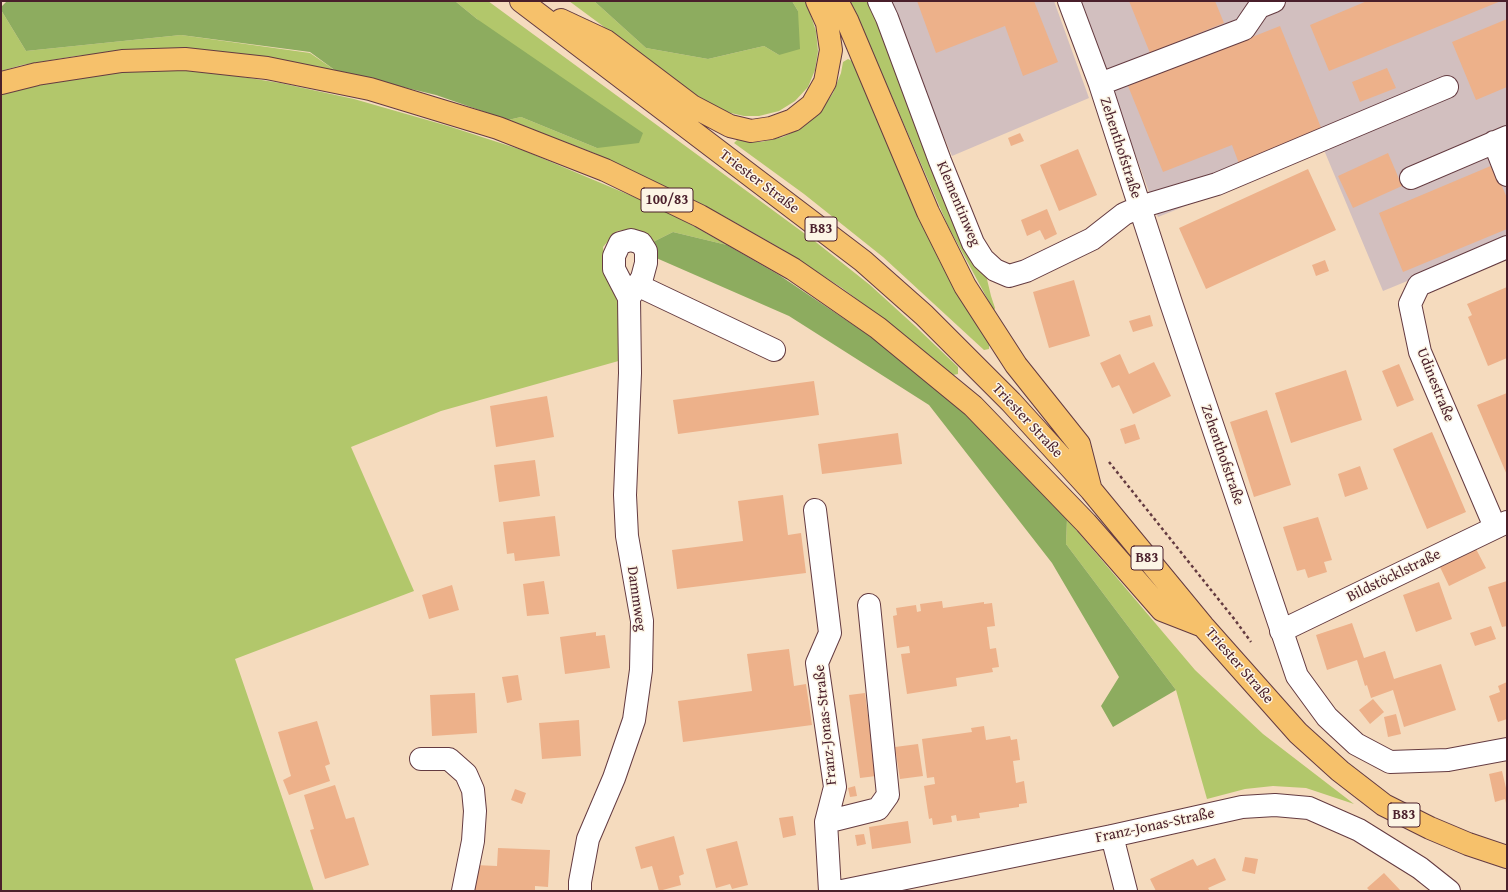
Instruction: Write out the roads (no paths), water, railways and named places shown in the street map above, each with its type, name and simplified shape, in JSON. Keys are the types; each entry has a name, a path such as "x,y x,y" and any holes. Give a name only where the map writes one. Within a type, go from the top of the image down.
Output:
{"main road":[{"path":"522,2 606,41 692,106 730,126 751,131 771,128 793,120 812,105 825,82 830,50 827,23 817,1"},
{"path":"837,1 847,20 928,212 965,286 1016,364 1079,444 1091,490"},
{"name":"Triester Straße","path":"522,2 863,261 924,315 1011,402 1091,490 1203,626 1298,734 1340,771 1384,805 1430,828 1468,844 1507,857"},
{"name":"100/83","path":"1,83 36,74 122,61 185,60 267,68 370,89 498,128 605,170 700,216 793,269 878,328 973,406 1086,524 1162,610 1203,626"}],"street":[{"name":"Klementinweg","path":"879,1 888,18 940,161 973,243 983,259 994,270 1009,276 1026,271 1092,239 1124,214 1140,207 1217,184 1447,87"},
{"name":"Zehenthofstraße","path":"1069,1 1100,84 1297,676 1327,717 1356,744 1390,762 1448,760 1507,749"},
{"path":"1100,84 1244,29 1259,6 1274,1"},
{"path":"1411,178 1500,140 1507,175"},
{"name":"Udinestraße","path":"1501,524 1420,352 1410,304 1419,285 1507,247"},
{"name":"Dammweg","path":"580,891 580,882 588,839 614,778 634,720 641,670 642,622 627,536 626,502 633,292 774,350"},
{"name":"Franz-Jonas-Straße","path":"815,510 830,634 817,663 835,787 826,822 830,891"},
{"name":"Bildstöcklstraße","path":"1281,631 1501,524"},
{"path":"826,822 878,809 888,795 869,605"},
{"path":"421,759 449,759 466,774 473,790 475,811 473,841 463,891"},
{"name":"Franz-Jonas-Straße","path":"842,891 1112,836 1242,807 1275,805 1309,808 1359,830 1420,868 1449,891"},
{"path":"1112,836 1126,891"}]}
